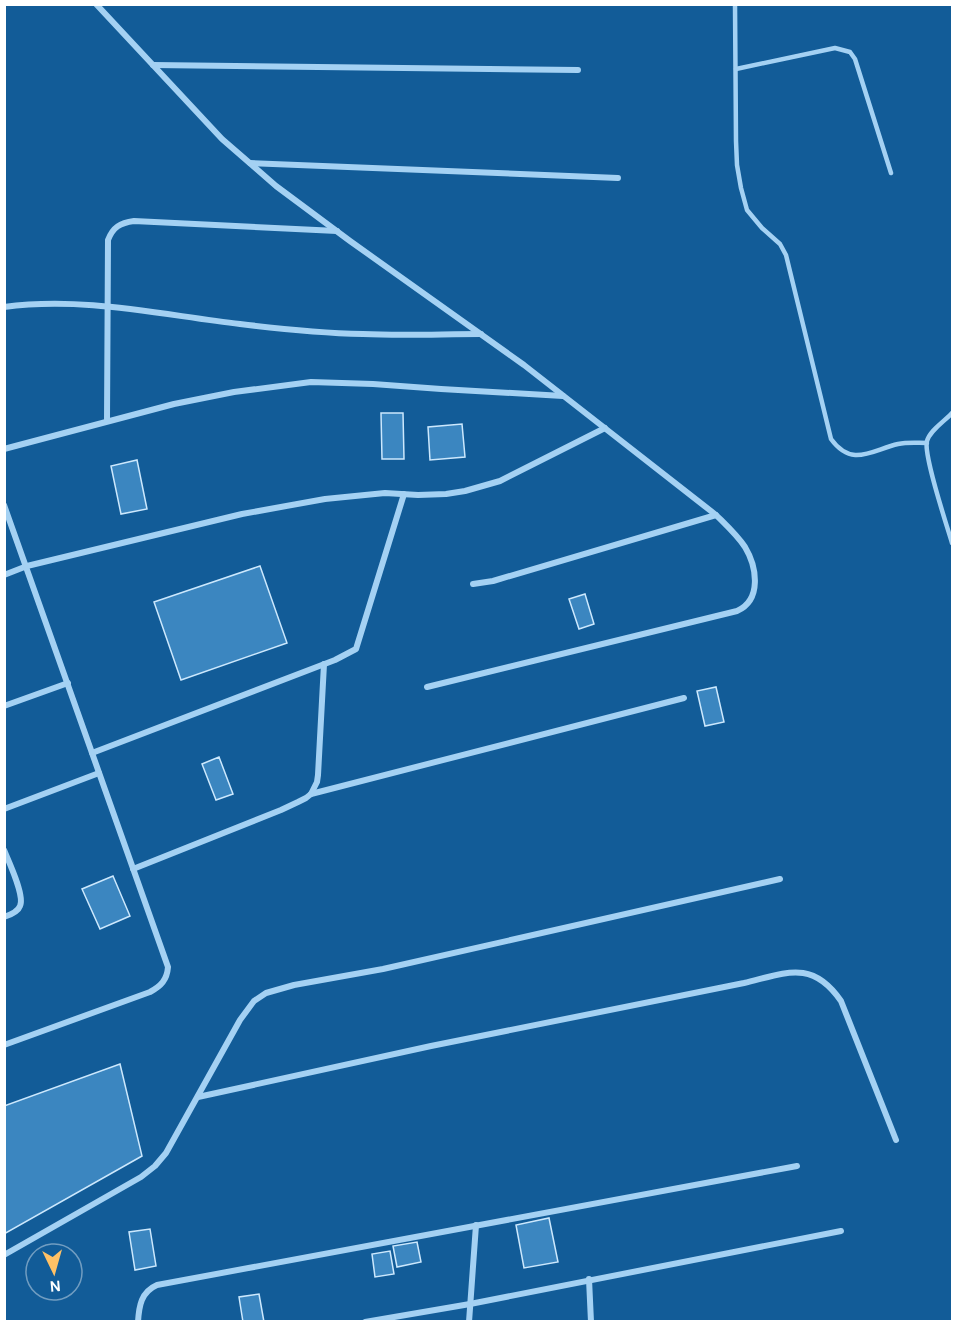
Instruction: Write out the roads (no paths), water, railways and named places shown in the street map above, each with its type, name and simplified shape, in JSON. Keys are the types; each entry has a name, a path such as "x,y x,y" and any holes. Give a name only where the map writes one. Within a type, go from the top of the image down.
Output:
{"street":[{"path":"96,4 222,139 276,186 481,334 716,515 745,548 752,565 754,593 750,602 737,611 427,687"},
{"path":"152,65 578,70"},
{"path":"250,163 618,178"},
{"path":"107,421 108,240 111,232 117,226 124,223 145,222 337,231"},
{"path":"4,307 45,304 107,306 313,332 481,334"},
{"path":"4,449 174,404 234,392 311,382 354,382 441,390 563,396"},
{"path":"4,575 27,566 242,514 357,495 446,494 465,491 500,481 605,428"},
{"path":"92,753 324,664 356,649 404,494"},
{"path":"4,505 167,962 168,973 163,983 150,992 4,1045"},
{"path":"472,584 493,581 716,515"},
{"path":"311,794 318,775 324,664"},
{"path":"4,706 68,683"},
{"path":"133,869 281,810 311,794 684,698"},
{"path":"4,809 99,774"},
{"path":"4,850 21,899 20,908 4,917"},
{"path":"4,1256 131,1183 161,1160 240,1020 255,1001 266,993 294,985 394,967 780,879"},
{"path":"198,1097 431,1046 785,974 807,973 832,987 841,1001 896,1140"},
{"path":"138,1322 142,1298 151,1287 157,1285 797,1166"},
{"path":"469,1322 476,1225"},
{"path":"365,1322 470,1304 841,1231"},
{"path":"589,1279 591,1322"}],"lane":[{"path":"735,4 737,165 743,199 747,210 780,244 786,255 831,439 843,452 853,455 877,452 898,444 927,443"},
{"path":"735,69 835,48 849,52 855,59 891,173"},
{"path":"952,413 933,432 926,449 952,543"}]}
